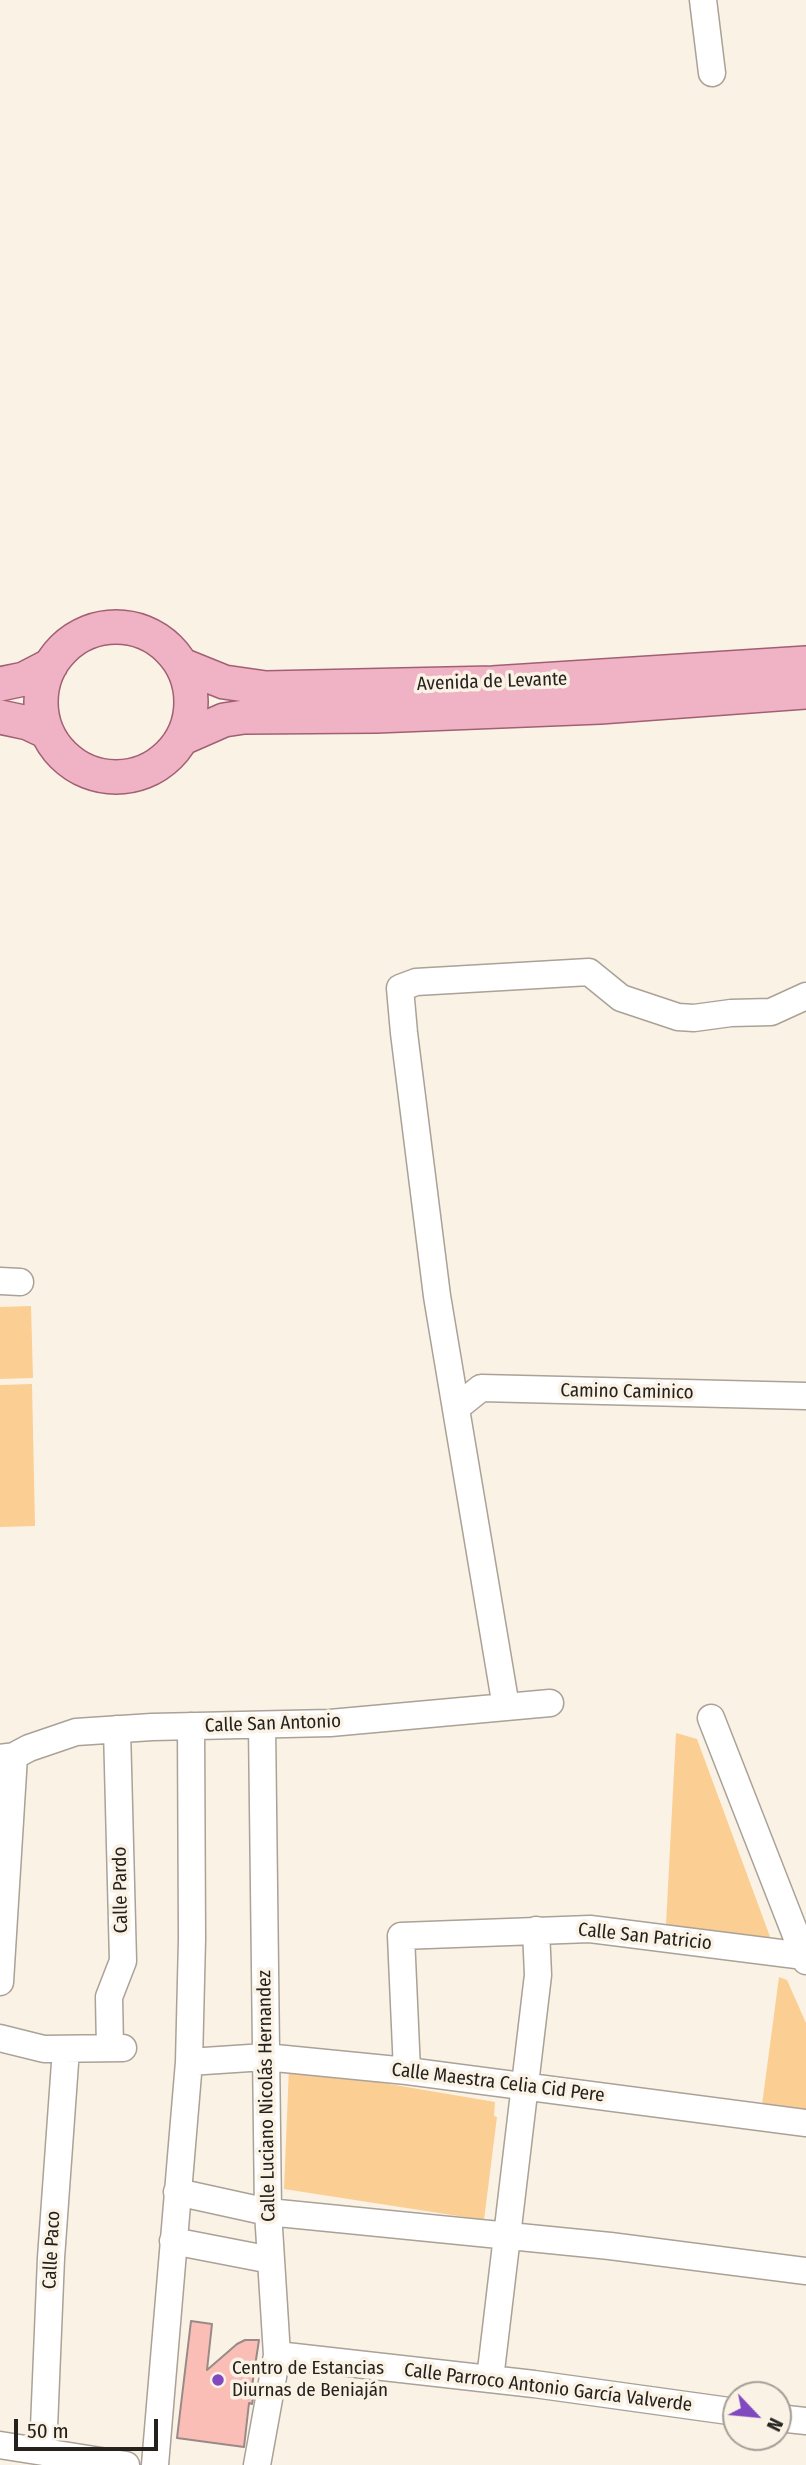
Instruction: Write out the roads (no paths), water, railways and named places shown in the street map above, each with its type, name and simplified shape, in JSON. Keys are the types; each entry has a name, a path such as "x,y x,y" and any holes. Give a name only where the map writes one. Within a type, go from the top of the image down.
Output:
{"main road":[{"path":"130,628 155,637 182,665 191,694 192,709 183,738 170,755 154,768 127,777 99,776 74,764 54,744 47,732 41,705 45,677 51,665 68,645 91,631 130,628"},
{"name":"Avenida de Levante","path":"182,665 224,682 266,688 493,683 806,663"},
{"path":"0,684 24,679 51,665"},
{"name":"Avenida de Levante","path":"183,738 214,724 244,717 376,716 600,708 806,692"},
{"path":"0,717 28,723 47,732"}],"street":[{"path":"703,0 712,73"},
{"path":"506,1707 437,1296 400,988 416,982 589,972 621,998 678,1017 694,1018 731,1013 771,1012 806,996"},
{"name":"Camino Caminico","path":"456,1408 481,1388 806,1396"},
{"name":"Calle San Antonio","path":"7,1757 76,1732 330,1723 550,1703"},
{"path":"711,1718 805,1959"},
{"name":"Calle Luciano Nicolás Hernandez","path":"257,2465 277,2355 268,2212 262,1724"},
{"path":"155,2465 189,2062 191,1726"},
{"name":"Calle Pardo","path":"66,2049 116,2048 109,1997 122,1961 117,1729"},
{"path":"0,1982 7,1757"},
{"name":"Calle San Patricio","path":"407,2071 401,1936 590,1928 805,1959"},
{"path":"490,2379 538,1975 536,1930"},
{"path":"0,2038 44,2049 66,2049"},
{"name":"Calle Paco","path":"43,2452 51,2258 66,2049"},
{"name":"Calle Maestra Celia Cid Pere","path":"189,2062 265,2057 407,2071 806,2123"},
{"path":"177,2192 268,2212 610,2246 806,2272"},
{"path":"173,2241 271,2260"},
{"name":"Calle Parroco Antonio García Valverde","path":"277,2355 490,2379 722,2410"},
{"path":"0,2445 126,2465"}],"place":[{"name":"Centro de Estancias Diurnas de Beniaján","path":"218,2380"}]}
